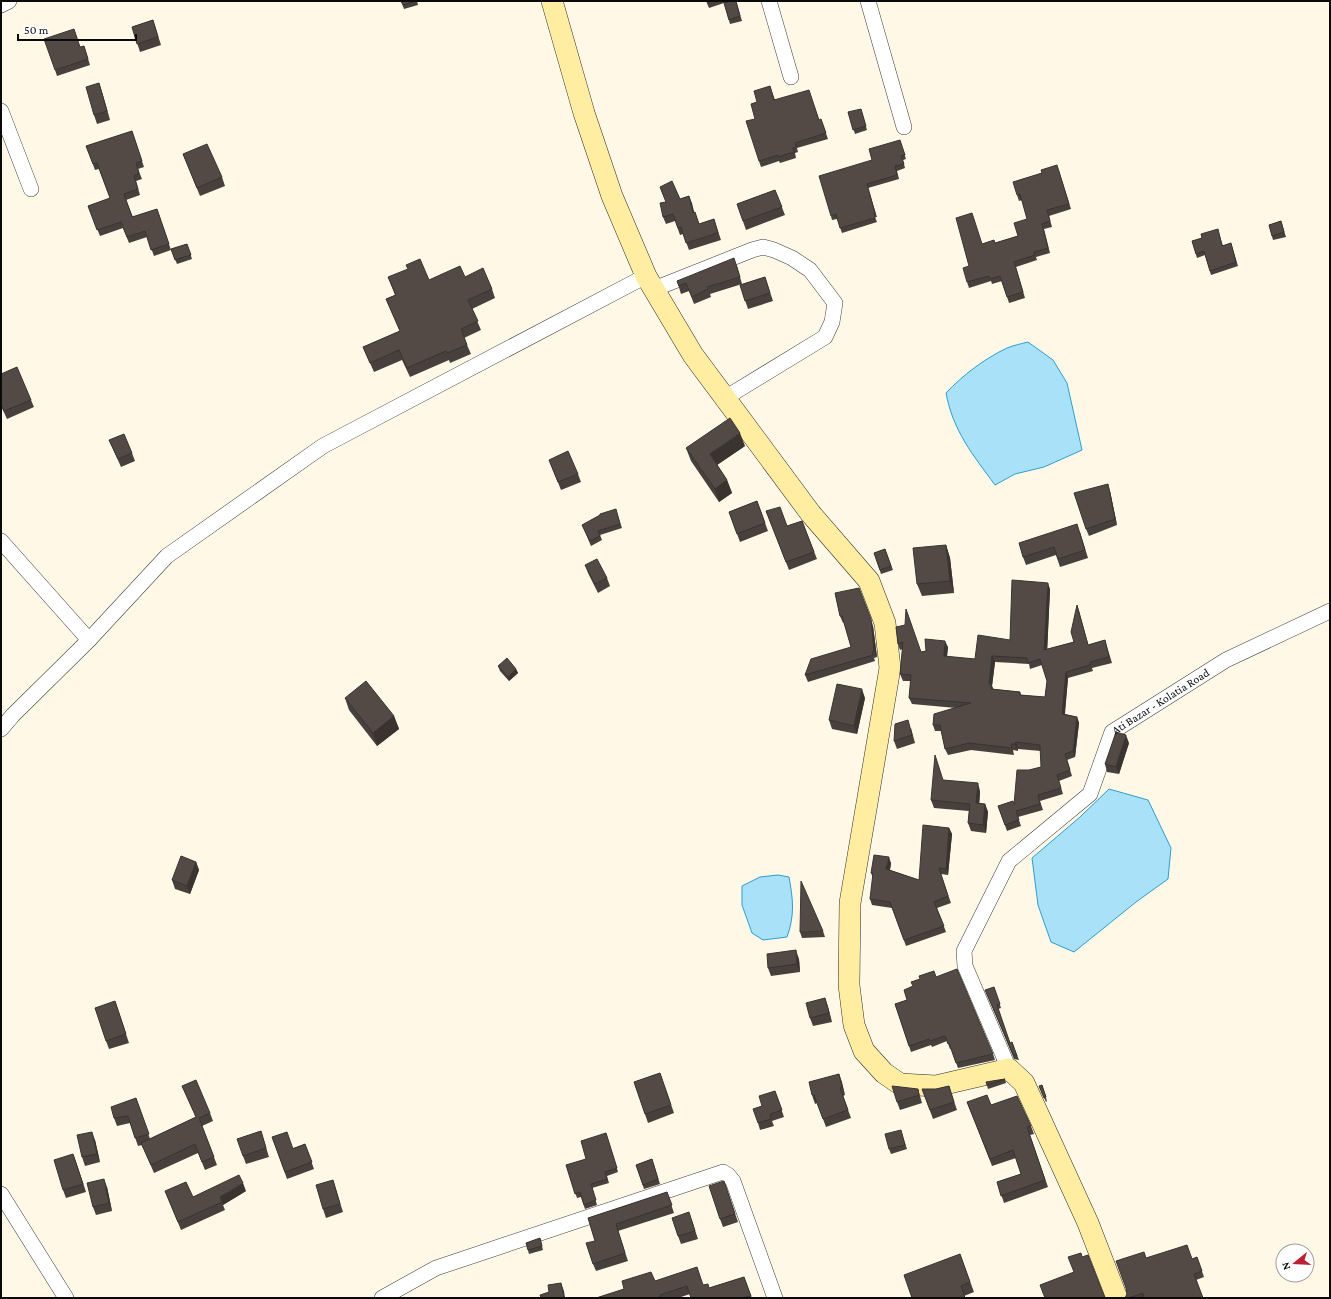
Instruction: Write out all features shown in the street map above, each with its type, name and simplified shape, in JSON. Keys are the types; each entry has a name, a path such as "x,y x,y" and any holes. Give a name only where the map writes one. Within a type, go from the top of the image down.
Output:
{"main road":[{"path":"552,1 584,113 612,196 650,282 693,355 811,514 869,581 885,623 890,668 850,903 849,985 854,1026 864,1051 884,1073 900,1084 936,1086 1009,1068 1024,1083 1088,1223 1117,1298"}],"street":[{"path":"1,5 9,1"},
{"path":"769,1 791,77"},
{"path":"868,1 904,127"},
{"path":"1,111 31,189"},
{"path":"1,729 13,715 89,640 167,556 323,446 650,282 763,247 774,250 792,258 810,270 835,304 832,322 825,337 725,398"},
{"path":"1,541 89,640"},
{"name":"Ati Bazar - Kolatia Road","path":"1009,1068 965,966 964,951 1009,861 1090,794 1112,732 1226,660 1330,611"},
{"path":"382,1298 436,1268 723,1172 733,1181 775,1298"},
{"path":"1,1194 66,1298"}],"water":[{"path":"1028,342 1053,360 1067,383 1082,450 1044,467 1015,474 995,485 972,453 959,431 949,407 946,393 959,380 990,357 1007,348"},
{"path":"1109,789 1148,800 1171,848 1168,879 1136,902 1074,952 1051,942 1038,905 1032,858 1080,817"},
{"path":"778,875 789,877 792,893 790,929 787,937 763,940 752,933 742,905 742,886 760,877"}],"building":[{"path":"401,1 416,1 403,5"},
{"path":"736,1 740,16 729,20 724,3"},
{"path":"153,20 158,37 137,44 132,27"},
{"path":"74,29 80,47 84,46 88,59 55,70 44,39"},
{"path":"99,83 107,111 94,115 86,87"},
{"path":"770,86 774,100 809,90 819,120 821,119 826,133 795,143 796,147 793,148 794,152 759,161 746,121 755,119 751,104 757,102 754,91"},
{"path":"861,109 866,126 853,130 848,112"},
{"path":"132,131 142,161 136,163 139,173 134,176 138,189 124,194 132,217 157,209 169,244 151,250 145,231 127,237 121,222 97,230 88,206 110,198 97,163 93,164 86,146"},
{"path":"900,140 905,155 901,156 904,164 895,166 897,175 867,184 875,218 840,228 836,214 831,216 819,176 872,160 869,149"},
{"path":"207,144 222,177 197,188 183,154"},
{"path":"1057,165 1069,204 1047,210 1050,221 1042,224 1048,248 1034,252 1035,255 1014,262 1023,292 1007,297 1000,276 990,279 989,276 967,282 963,268 969,266 956,218 972,213 982,244 994,240 995,243 1018,236 1014,223 1027,219 1020,194 1017,195 1013,182 1042,173 1041,170"},
{"path":"672,181 680,199 689,196 693,213 695,212 699,224 714,219 718,233 686,243 681,227 678,228 673,214 663,217 660,203 666,202 660,187"},
{"path":"775,190 782,207 743,221 737,204"},
{"path":"1281,221 1284,232 1272,236 1269,225"},
{"path":"1218,229 1222,246 1231,243 1236,262 1210,271 1204,251 1196,254 1192,241 1202,238 1201,234"},
{"path":"187,244 191,255 175,260 171,249"},
{"path":"734,258 740,277 707,287 708,289 692,297 686,283 679,286 677,281"},
{"path":"420,259 429,280 460,266 465,277 483,268 492,289 468,300 478,321 461,329 467,345 447,353 446,351 407,368 399,350 370,363 363,347 400,331 386,299 396,295 388,277 408,269 406,265"},
{"path":"765,277 770,293 745,301 740,285"},
{"path":"17,367 31,400 4,411 1,405 1,374"},
{"path":"730,418 740,433 710,454 727,480 715,489 686,448"},
{"path":"124,434 132,453 118,459 109,440"},
{"path":"568,451 578,474 558,482 549,460"},
{"path":"1108,484 1115,519 1086,529 1074,493"},
{"path":"757,501 765,523 737,534 729,512"},
{"path":"780,507 787,526 802,521 814,552 786,562 766,511"},
{"path":"616,509 620,524 598,531 600,536 590,541 582,525 600,514"},
{"path":"1077,524 1085,550 1058,559 1054,547 1023,557 1019,543"},
{"path":"946,545 950,581 917,584 913,548"},
{"path":"885,549 891,566 880,570 874,553"},
{"path":"597,559 607,578 595,584 585,565"},
{"path":"1012,580 1048,583 1044,650 1074,642 1071,632 1077,605 1088,645 1105,640 1109,657 1090,662 1090,665 1066,672 1062,714 1077,717 1073,751 1065,754 1070,770 1057,775 1061,788 1038,795 1040,804 1016,811 1019,820 1005,825 998,806 1013,801 1014,805 1017,770 1029,770 1041,767 1040,745 1016,742 1015,744 1011,744 1012,748 969,743 945,749 940,725 933,725 934,714 971,703 909,698 911,675 900,674 903,642 898,644 896,627 905,625 906,609 921,652 926,651 925,639 945,641 944,656 975,659 978,635 1010,640","holes":["992,656 1027,658 1028,663 1040,659 1047,681 1045,697 1020,695 1020,692 991,689 991,684 989,684"]},
{"path":"859,588 871,619 874,651 872,652 873,655 805,675 811,659 851,647 842,616 840,616 835,593"},
{"path":"507,658 516,669 508,677 498,666"},
{"path":"366,681 394,716 373,733 345,698"},
{"path":"837,684 862,689 854,726 829,720"},
{"path":"908,720 912,735 894,741 895,724"},
{"path":"1116,732 1126,735 1116,767 1105,764"},
{"path":"935,755 943,780 978,783 976,803 985,804 983,825 968,823 970,804 931,800"},
{"path":"923,825 949,828 946,869 939,868 948,896 934,902 944,926 904,940 890,902 870,899 873,873 871,873 874,855 889,857 886,869 919,880"},
{"path":"181,856 196,862 187,886 172,880"},
{"path":"801,881 823,931 800,932"},
{"path":"796,950 797,964 768,968 767,954"},
{"path":"957,969 993,1054 956,1063 945,1036 930,1041 929,1039 909,1046 895,1004 907,1000 904,990 913,986 911,982 920,979 919,976 934,971 936,977"},
{"path":"994,987 1000,1004 997,1005 1010,1043 1012,1042 1017,1056 1013,1054 985,990"},
{"path":"825,998 829,1013 810,1018 806,1003"},
{"path":"115,1001 126,1034 106,1041 95,1008"},
{"path":"660,1073 671,1105 645,1114 634,1082"},
{"path":"839,1074 842,1087 840,1088 848,1110 823,1119 814,1095 812,1095 809,1082"},
{"path":"1005,1079 987,1085 986,1082"},
{"path":"196,1080 210,1113 199,1118 214,1157 202,1162 195,1144 151,1165 141,1143 196,1117 182,1086"},
{"path":"1042,1085 1046,1097 1044,1098 1039,1086"},
{"path":"892,1086 918,1089 919,1095 897,1102"},
{"path":"949,1086 954,1102 930,1110 922,1089 936,1089"},
{"path":"775,1091 782,1110 770,1114 771,1119 758,1123 753,1109 762,1106 759,1096"},
{"path":"987,1095 991,1105 1017,1096 1031,1126 1027,1127 1045,1180 1001,1196 997,1182 1021,1174 1013,1150 990,1159 967,1102"},
{"path":"136,1098 149,1134 135,1138 128,1116 114,1118 111,1107"},
{"path":"901,1130 905,1145 889,1149 885,1134"},
{"path":"261,1131 266,1148 243,1156 237,1139"},
{"path":"92,1132 97,1154 82,1157 77,1135"},
{"path":"287,1132 293,1149 305,1144 312,1162 285,1172 272,1137"},
{"path":"606,1133 617,1168 605,1172 607,1179 591,1184 596,1200 584,1205 580,1192 575,1194 566,1165 586,1159 581,1141"},
{"path":"73,1154 83,1184 63,1190 54,1160"},
{"path":"652,1159 658,1179 643,1185 636,1165"},
{"path":"239,1175 243,1183 220,1197 222,1202 178,1222 165,1191 186,1182 193,1197"},
{"path":"104,1179 109,1203 93,1207 87,1183"},
{"path":"333,1180 340,1204 323,1209 316,1185"},
{"path":"724,1181 735,1214 720,1219 709,1186"},
{"path":"667,1192 672,1205 616,1224 625,1253 593,1264 586,1243 595,1241 588,1218"},
{"path":"689,1212 695,1231 678,1236 672,1218"},
{"path":"540,1238 542,1246 528,1250 526,1243"},
{"path":"1187,1245 1192,1259 1197,1257 1202,1271 1194,1274 1203,1298 1144,1298 1143,1293 1125,1298 1127,1294 1126,1288 1116,1261 1144,1252 1146,1258"},
{"path":"1081,1253 1082,1257 1088,1255 1105,1298 1045,1298 1040,1285 1074,1272 1068,1257"},
{"path":"960,1254 970,1282 961,1286 965,1298 912,1298 904,1275"},
{"path":"697,1267 703,1285 708,1284 709,1288 744,1277 751,1296 742,1298 691,1298 687,1286 660,1295 660,1297 656,1298 596,1298 624,1289 622,1281 651,1272 655,1281"},
{"path":"561,1283 564,1298 541,1298 540,1295 549,1292 548,1285"}]}
